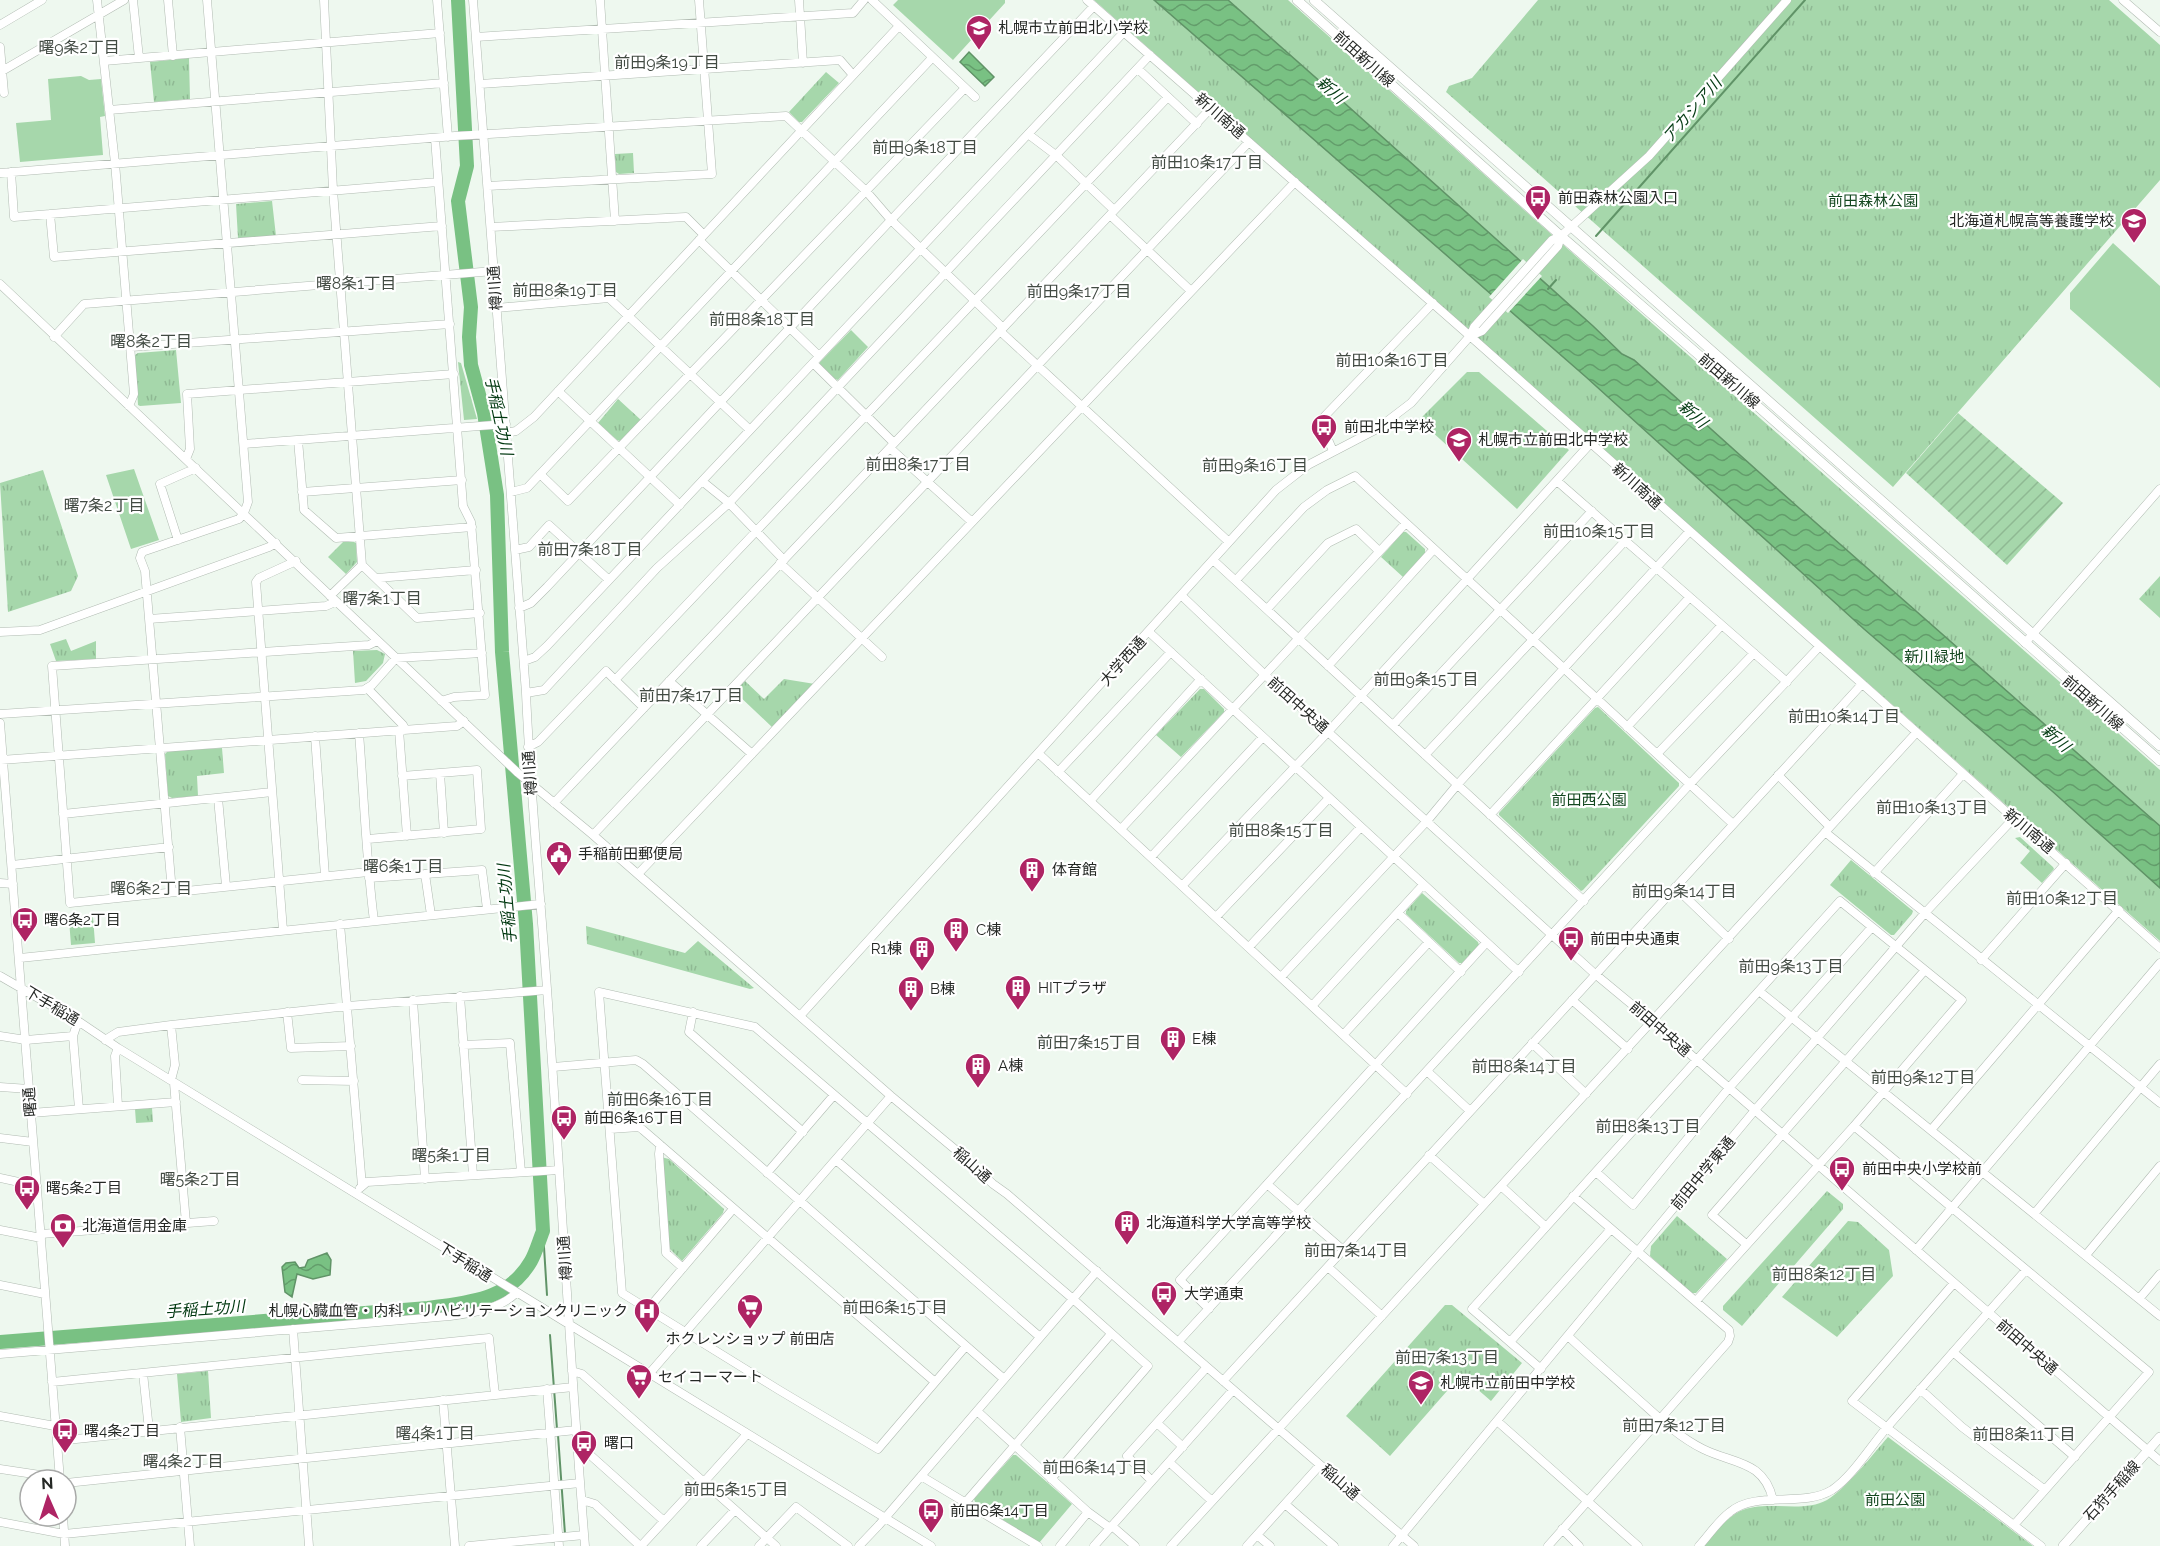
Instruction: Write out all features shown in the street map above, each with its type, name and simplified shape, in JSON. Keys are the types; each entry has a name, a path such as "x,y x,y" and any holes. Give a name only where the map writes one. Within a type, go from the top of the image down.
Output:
{"main road":[{"name":"前田新川線","path":"1298,0 1557,241 1729,381 2160,761"},
{"name":"前田新川線","path":"1314,0 2160,746"},
{"name":"石狩手稲線","path":"2063,1546 2160,1437"}],"street":[{"path":"0,25 42,0"},
{"path":"97,0 115,163 135,394 129,406"},
{"path":"2,71 124,0"},
{"path":"133,0 139,58"},
{"path":"168,0 173,56"},
{"path":"172,892 145,571 140,558 142,552 239,519 248,502 207,0"},
{"path":"149,619 326,606 362,565 333,190 324,0"},
{"path":"437,0 444,83 452,136"},
{"name":"樽川通","path":"473,0 524,661 528,747 542,904 585,1546"},
{"path":"600,0 615,220"},
{"path":"488,186 712,174 699,0"},
{"path":"799,0 803,63"},
{"path":"476,38 853,13 864,0"},
{"path":"872,0 975,97"},
{"name":"新川南通","path":"1088,0 2160,948"},
{"name":"大学西通","path":"800,1016 1276,490 1308,465 1377,429 1412,403 1570,227 1649,156 1787,0"},
{"path":"2123,0 2160,32"},
{"path":"519,608 531,603 1094,6"},
{"path":"244,444 496,425 516,431 526,424 558,391 899,26"},
{"path":"524,661 535,657 547,646 1124,32"},
{"path":"104,61 440,33"},
{"path":"0,47 4,93"},
{"path":"526,693 544,690 657,568 729,503 1150,55"},
{"path":"511,492 527,488 932,58"},
{"path":"480,84 840,60 853,75"},
{"path":"1138,69 1197,124"},
{"path":"109,110 444,83"},
{"path":"540,474 568,501 965,88"},
{"path":"615,680 1168,97"},
{"path":"554,803 1211,108"},
{"path":"0,173 452,136 786,116 866,191 891,220 947,273 1037,366 1229,542"},
{"path":"1028,134 1057,156 1191,291"},
{"path":"435,138 442,226 450,274 450,324 463,506 472,527 485,695 454,697 441,701"},
{"path":"594,835 1249,142"},
{"path":"11,172 14,217 438,182"},
{"path":"638,874 1294,182"},
{"path":"50,214 54,257 442,226"},
{"path":"491,227 686,217 732,270 819,356"},
{"path":"54,337 84,304 494,271"},
{"name":"稲山通","path":"0,284 518,773 594,835 891,1096 1414,1546"},
{"path":"497,308 609,298 750,430"},
{"path":"1333,451 1320,421 1433,303"},
{"path":"131,347 450,324"},
{"path":"813,363 928,482 972,522"},
{"path":"186,459 190,449 187,394 454,374"},
{"path":"558,391 680,505"},
{"path":"298,440 304,510 336,538 472,527"},
{"path":"1182,886 1328,732 1590,444"},
{"path":"178,540 160,484 196,468"},
{"path":"1236,580 1304,507 1327,490 1355,476 1733,824"},
{"path":"302,492 462,480"},
{"path":"702,481 729,503 782,561 882,657"},
{"path":"1557,481 1721,626 1787,681"},
{"path":"2025,643 2160,489"},
{"path":"1393,725 1592,511"},
{"path":"1121,829 1406,523"},
{"path":"515,550 529,547 549,525 609,580"},
{"path":"1267,609 1328,543 1356,529 1379,551"},
{"path":"1281,977 1689,532"},
{"path":"1425,755 1625,541"},
{"path":"0,632 40,630 276,543"},
{"path":"1328,666 1434,549"},
{"path":"1214,560 1584,901"},
{"path":"283,930 256,582 259,578 296,561"},
{"path":"362,565 417,618 480,612"},
{"path":"377,578 476,570"},
{"name":"前田中央通","path":"1182,596 1264,675 1595,974 2160,1461"},
{"path":"1490,815 1689,598"},
{"path":"1627,727 1721,626"},
{"path":"1149,632 1519,972"},
{"path":"377,641 369,645 52,666 70,903 325,876 425,874 482,870 487,909"},
{"path":"1178,1342 1553,936 1690,784 1820,646"},
{"path":"1058,772 1171,652"},
{"path":"0,714 364,690 396,658 482,653"},
{"path":"1657,754 1754,653"},
{"path":"528,747 538,742 606,670 644,708"},
{"path":"1090,801 1201,680"},
{"path":"669,681 752,754"},
{"path":"1223,1381 1862,684"},
{"path":"367,688 403,725 402,776 407,836"},
{"path":"2,760 457,726 464,721"},
{"name":"曙通","path":"0,723 47,1328 60,1468"},
{"path":"1171,1546 1729,939 1916,732"},
{"path":"359,733 368,839 368,875 374,921"},
{"path":"315,736 325,876"},
{"path":"1151,857 1263,737"},
{"path":"1038,753 1407,1094"},
{"path":"368,839 481,830 477,770 402,776"},
{"path":"440,773 444,833"},
{"path":"1874,873 1963,774"},
{"path":"1778,776 1828,830 1874,873 2160,1103"},
{"path":"63,814 272,792"},
{"path":"218,798 226,886"},
{"path":"1216,917 1329,798"},
{"name":"前田中学東通","path":"1393,1546 1755,1110 1924,914 2013,819"},
{"path":"1249,947 1360,827"},
{"path":"0,832 9,833"},
{"path":"12,865 169,847"},
{"path":"1981,960 2066,863"},
{"path":"425,874 431,915"},
{"path":"0,883 14,884"},
{"path":"1312,1006 1423,885"},
{"path":"1675,887 1729,939"},
{"path":"1540,1369 1472,1309 1840,901 1962,1000 1854,1126 1817,1164 1696,1301"},
{"path":"20,958 542,904"},
{"path":"1931,1130 2119,910"},
{"path":"1398,913 1461,972"},
{"path":"340,924 362,1186"},
{"path":"1596,1172 1633,1205 1728,1088 1872,927"},
{"path":"1344,1034 1429,942"},
{"path":"1209,1308 1180,1280 1486,944"},
{"path":"1916,1250 2160,963"},
{"path":"1746,1244 1712,1215 1925,970"},
{"name":"下手稲通","path":"0,976 78,1021 105,1040 515,1293 570,1324 931,1546"},
{"path":"105,1040 118,1032 171,1025 348,1006 547,990"},
{"path":"1758,991 2160,1316"},
{"path":"966,1346 878,1449 622,1293 599,992 755,1027 1148,1366 1051,1479"},
{"path":"460,996 473,1175"},
{"path":"413,1000 425,1179"},
{"path":"1572,1000 1628,1049"},
{"path":"287,1012 291,1048 351,1046"},
{"path":"693,1012 689,1032 804,1132"},
{"path":"78,1021 74,1036 79,1109"},
{"path":"171,1025 175,1065 173,1081 186,1223"},
{"path":"0,1036 26,1040 74,1036"},
{"path":"463,1045 510,1042 521,1172"},
{"path":"1532,1043 1586,1094"},
{"path":"118,1048 115,1056 118,1106"},
{"path":"553,1066 636,1060 643,1064 1004,1379"},
{"path":"2034,1214 2160,1064"},
{"path":"1428,1071 1470,1111"},
{"path":"302,1080 354,1081"},
{"path":"0,1087 29,1089"},
{"path":"768,1173 834,1095"},
{"path":"649,1374 891,1096"},
{"path":"31,1113 176,1102"},
{"path":"1854,1126 2149,1372 2014,1525"},
{"path":"610,1130 639,1127 935,1382"},
{"path":"0,1138 33,1142"},
{"path":"660,1145 666,1253 683,1268"},
{"path":"1430,1155 1484,1204"},
{"path":"836,1160 1040,1337"},
{"path":"2086,1256 2160,1166"},
{"path":"356,1194 367,1182 559,1170"},
{"path":"0,1178 37,1186"},
{"path":"1267,1184 1343,1250"},
{"path":"1501,1186 1546,1227"},
{"path":"1548,1546 1728,1342 1730,1336 1729,1330 1573,1196"},
{"path":"648,1309 733,1209"},
{"path":"0,1230 41,1236 214,1221"},
{"path":"1510,1342 1611,1229"},
{"path":"1328,1267 1382,1316"},
{"path":"1699,1546 1730,1511 1742,1506 1773,1500 1809,1498 1831,1490 1842,1481 2026,1270"},
{"path":"859,1546 1097,1271"},
{"path":"2139,1299 2160,1274"},
{"path":"1954,1283 1852,1401 2041,1546"},
{"path":"0,1285 45,1294"},
{"path":"0,1354 49,1347 470,1313 509,1300 515,1293"},
{"path":"293,1329 309,1546"},
{"path":"965,1503 1111,1334"},
{"path":"1568,1336 1659,1419 1689,1441 1704,1450 1748,1465 1761,1473 1771,1491 1773,1500"},
{"path":"52,1382 489,1338 495,1395"},
{"path":"1953,1352 2075,1457"},
{"path":"1152,1481 1127,1456 1207,1366"},
{"path":"572,1371 582,1374 776,1546"},
{"path":"143,1373 150,1430"},
{"path":"57,1441 573,1387"},
{"path":"552,1389 563,1536 560,1546"},
{"path":"1920,1389 1962,1427 2045,1490"},
{"path":"1094,1546 1233,1390"},
{"path":"443,1400 455,1546"},
{"path":"977,1410 1088,1512 1135,1546"},
{"path":"0,1416 55,1426"},
{"path":"1497,1421 1638,1546"},
{"path":"1157,1423 1183,1447"},
{"path":"180,1427 190,1546"},
{"path":"78,1479 576,1430"},
{"path":"582,1500 595,1504 641,1546 747,1434"},
{"path":"578,1450 589,1454 664,1521"},
{"path":"1169,1462 1212,1501"},
{"path":"1247,1546 1320,1465"},
{"path":"0,1469 18,1472"},
{"path":"921,1476 1038,1546"},
{"path":"0,1522 64,1534 580,1483"},
{"path":"1285,1504 1334,1546"},
{"path":"759,1546 796,1507 848,1546"},
{"path":"701,1546 735,1510"},
{"path":"1060,1546 1088,1512"},
{"path":"64,1528 65,1546"},
{"path":"1562,1529 1579,1546"},
{"path":"469,1546 584,1535"},
{"path":"1257,1535 1270,1546"}],"green space":[{"path":"898,0 1005,0 1005,3 953,60 893,5"},
{"name":"新川緑地","path":"1094,0 1288,0 2160,770 2160,941"},
{"name":"前田森林公園","path":"1538,0 2109,0 2160,45 2160,180 1893,487 1446,92 1449,86 1472,78"},
{"path":"189,58 190,99 154,102 150,62"},
{"path":"826,72 839,83 802,122 799,122 789,112"},
{"path":"81,76 89,80 101,79 105,116 100,117 103,155 20,162 16,123 51,120 48,79"},
{"path":"633,153 634,173 619,174 616,172 615,154"},
{"path":"272,201 276,236 238,238 236,204"},
{"name":"北海道札幌高等養護学校","path":"2113,243 2160,286 2160,388 2070,309 2070,293"},
{"path":"851,330 868,347 838,380 819,366 820,362"},
{"path":"176,350 181,403 138,405 135,355"},
{"path":"458,362 461,363 477,419 464,420"},
{"path":"1467,372 1479,372 1569,450 1517,509 1419,420"},
{"path":"618,399 641,420 620,441 598,423"},
{"path":"1958,413 2063,503 2007,565 1906,473"},
{"path":"134,469 159,540 131,549 106,475"},
{"path":"43,470 78,576 71,591 8,612 0,483"},
{"path":"1403,532 1406,532 1425,549 1425,553 1403,577 1381,557"},
{"path":"343,542 356,543 357,562 346,574 328,557"},
{"path":"2160,576 2160,618 2139,599"},
{"path":"66,639 71,651 96,641 96,659 56,661 50,644"},
{"path":"377,650 385,654 383,663 366,681 355,683 353,651"},
{"path":"784,679 815,684 773,728 735,692 745,681 764,699"},
{"path":"1200,689 1204,689 1224,709 1224,712 1181,757 1156,735"},
{"name":"前田西公園","path":"1598,707 1679,783 1679,786 1581,891 1499,813"},
{"path":"222,748 224,773 197,776 198,796 172,798 168,796 165,754 168,751"},
{"path":"2020,837 2054,869 2042,883 2020,863 2030,851 2015,838"},
{"path":"1851,860 1913,911 1894,935 1891,935 1830,885"},
{"path":"1422,893 1478,942 1479,945 1462,963 1459,963 1406,914 1406,911"},
{"path":"93,917 95,943 71,945 69,920"},
{"path":"586,926 685,953 698,941 754,988 750,989 587,944"},
{"path":"152,1108 153,1122 136,1123 135,1109"},
{"path":"661,1157 669,1159 724,1209 682,1261 669,1248"},
{"path":"1827,1191 1843,1204 1843,1209 1742,1326 1723,1310 1723,1306"},
{"path":"1677,1216 1727,1259 1696,1293 1691,1293 1650,1256 1651,1246"},
{"path":"1848,1221 1858,1222 1889,1250 1893,1276 1837,1337 1782,1297"},
{"path":"1445,1305 1452,1305 1522,1363 1491,1401 1461,1375 1390,1456 1346,1416"},
{"path":"208,1371 211,1418 181,1422 177,1374"},
{"name":"前田公園","path":"1888,1437 2033,1546 1704,1546 1725,1522 1740,1511 1761,1506 1806,1506 1827,1500 1851,1480"},
{"path":"1013,1455 1016,1455 1072,1504 1039,1543 975,1502 974,1499"}],"water":[{"name":"新川","path":"1154,0 1228,0 1324,85 1328,95 1341,100 1622,354 1634,360 2160,826 2160,888 2052,791 1864,629 1586,377"},
{"path":"969,52 994,77 985,86 960,62"},
{"path":"327,1253 331,1260 330,1275 313,1279 297,1274 292,1297 285,1292 282,1267 286,1263 295,1262 299,1268 305,1267 308,1260"}],"pier":[{"path":"1523,259 1542,276 1508,313 1489,297"}],"waterway":[{"name":"手稲土功川","path":"0,1342 428,1308 472,1301 499,1292 522,1274 533,1258 543,1231 526,924 502,652 497,495 484,413 471,365 469,337 471,307 458,201 467,166 458,0"},
{"name":"アカシア川","path":"1596,236 1805,0"},
{"name":"アカシア川","path":"1548,289 1556,280"},
{"path":"543,1231 547,1295"},
{"path":"550,1335 557,1429"},
{"path":"558,1435 565,1534"}],"place":[{"name":"札幌市立前田北小学校","path":"979,51"},
{"name":"前田森林公園入口","path":"1538,221"},
{"name":"北海道札幌高等養護学校","path":"2134,244"},
{"name":"前田北中学校","path":"1324,450"},
{"name":"札幌市立前田北中学校","path":"1459,463"},
{"name":"手稲前田郵便局","path":"559,877"},
{"name":"体育館","path":"1032,893"},
{"name":"曙6条2丁目","path":"25,943"},
{"name":"C棟","path":"956,953"},
{"name":"前田中央通東","path":"1571,962"},
{"name":"R1棟","path":"922,972"},
{"name":"HITプラザ","path":"1018,1011"},
{"name":"B棟","path":"911,1012"},
{"name":"E棟","path":"1173,1062"},
{"name":"A棟","path":"978,1089"},
{"name":"前田6条16丁目","path":"564,1141"},
{"name":"前田中央小学校前","path":"1842,1192"},
{"name":"曙5条2丁目","path":"27,1211"},
{"name":"北海道科学大学高等学校","path":"1127,1246"},
{"name":"北海道信用金庫","path":"63,1249"},
{"name":"大学通東","path":"1164,1317"},
{"name":"ホクレンショップ 前田店","path":"750,1330"},
{"name":"札幌心臓血管・内科・リハビリテーションクリニック","path":"647,1334"},
{"name":"セイコーマート","path":"639,1400"},
{"name":"札幌市立前田中学校","path":"1421,1406"},
{"name":"曙4条2丁目","path":"65,1454"},
{"name":"曙口","path":"584,1466"},
{"name":"前田6条14丁目","path":"931,1534"}],"district":[{"name":"曙9条2丁目","path":"79,47"},
{"name":"前田9条19丁目","path":"667,62"},
{"name":"前田9条18丁目","path":"925,147"},
{"name":"前田10条17丁目","path":"1207,162"},
{"name":"曙8条1丁目","path":"356,283"},
{"name":"前田8条19丁目","path":"565,290"},
{"name":"前田9条17丁目","path":"1079,291"},
{"name":"前田8条18丁目","path":"762,319"},
{"name":"曙8条2丁目","path":"151,341"},
{"name":"前田10条16丁目","path":"1392,360"},
{"name":"前田8条17丁目","path":"918,464"},
{"name":"前田9条16丁目","path":"1255,465"},
{"name":"曙7条2丁目","path":"104,505"},
{"name":"前田10条15丁目","path":"1599,531"},
{"name":"前田7条18丁目","path":"590,549"},
{"name":"曙7条1丁目","path":"382,598"},
{"name":"前田9条15丁目","path":"1426,679"},
{"name":"前田7条17丁目","path":"691,695"},
{"name":"前田10条14丁目","path":"1844,716"},
{"name":"前田10条13丁目","path":"1932,807"},
{"name":"前田8条15丁目","path":"1281,830"},
{"name":"曙6条1丁目","path":"403,866"},
{"name":"曙6条2丁目","path":"151,888"},
{"name":"前田9条14丁目","path":"1684,891"},
{"name":"前田10条12丁目","path":"2062,898"},
{"name":"前田9条13丁目","path":"1791,966"},
{"name":"前田7条15丁目","path":"1089,1042"},
{"name":"前田8条14丁目","path":"1524,1066"},
{"name":"前田9条12丁目","path":"1923,1077"},
{"name":"前田6条16丁目","path":"660,1099"},
{"name":"前田8条13丁目","path":"1648,1126"},
{"name":"曙5条1丁目","path":"451,1155"},
{"name":"曙5条2丁目","path":"200,1179"},
{"name":"前田7条14丁目","path":"1356,1250"},
{"name":"前田8条12丁目","path":"1824,1274"},
{"name":"前田6条15丁目","path":"895,1307"},
{"name":"前田7条13丁目","path":"1447,1357"},
{"name":"前田7条12丁目","path":"1674,1425"},
{"name":"曙4条1丁目","path":"435,1433"},
{"name":"前田8条11丁目","path":"2024,1434"},
{"name":"曙4条2丁目","path":"183,1461"},
{"name":"前田6条14丁目","path":"1095,1467"},
{"name":"前田5条15丁目","path":"736,1489"}]}
